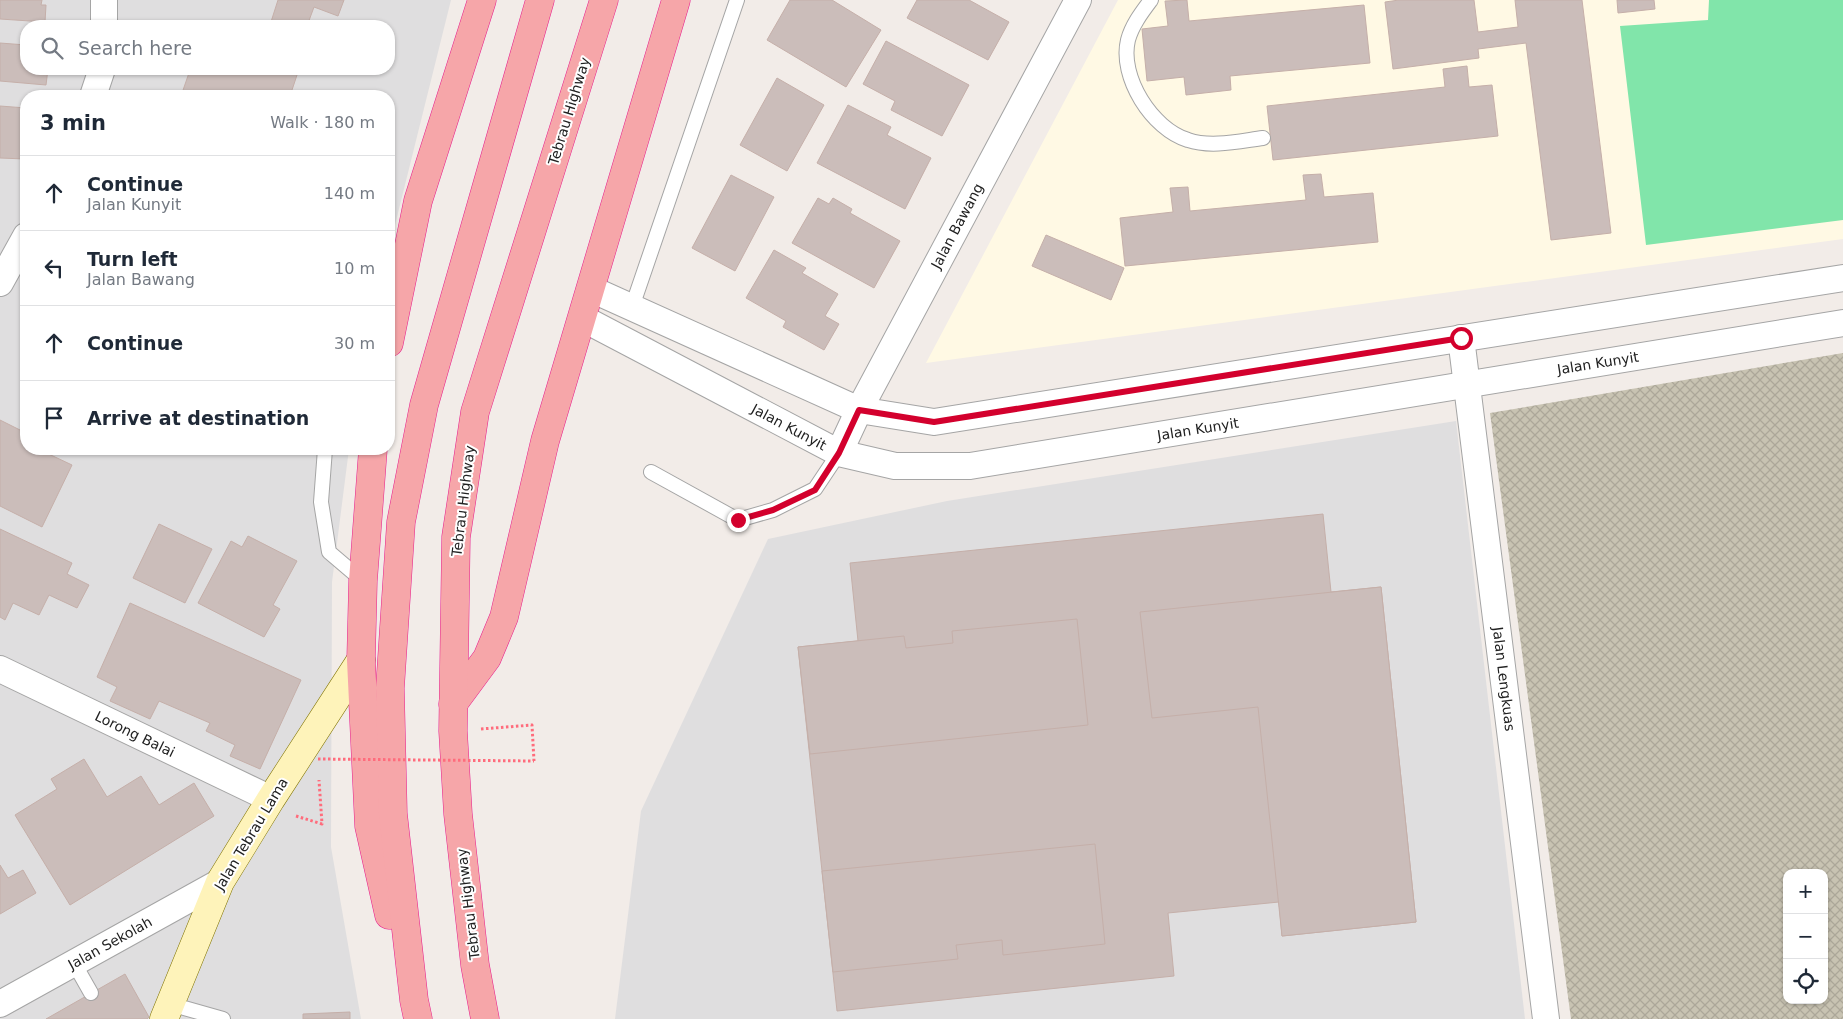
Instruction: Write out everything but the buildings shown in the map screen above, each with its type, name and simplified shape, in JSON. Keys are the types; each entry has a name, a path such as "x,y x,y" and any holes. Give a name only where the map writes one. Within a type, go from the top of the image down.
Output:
{"highway":[{"path":"395,314 418,201 482,0"},
{"path":"416,1010 393,814 390,688 401,522 424,404 540,0"},
{"name":"Tebrau Highway","path":"485,1019 475,965 465,888 453,731 456,537 475,412 604,0"},
{"path":"453,704 487,658 504,617 545,441 676,0"},
{"path":"373,455 363,581 361,660 369,826 391,923 416,1010"}],"main road":[{"name":"Jalan Tebrau Lama","path":"167,1011 220,882 268,803 361,660"}],"street":[{"path":"104,0 104,20"},
{"name":"Jalan Bawang","path":"839,453 859,410 1078,0"},
{"path":"95,90 100,75"},
{"path":"0,284 20,247"},
{"path":"591,289 859,410 934,422 1843,278"},
{"name":"Jalan Kunyit","path":"582,318 839,453 894,466 970,466 1843,323"},
{"name":"Jalan Lengkuas","path":"1461,338 1546,1019"},
{"name":"Lorong Balai","path":"0,669 268,803"},
{"name":"Jalan Sekolah","path":"0,1004 220,882"}],"lane":[{"path":"632,307 737,0"},
{"path":"1151,0 1135,24 1128,40 1131,81 1140,100 1152,114 1174,133 1188,140 1222,143 1263,138"},
{"path":"651,472 738,520 773,510 815,490 839,453"},
{"path":"325,455 321,502 329,552 363,581"},
{"path":"74,963 91,993"},
{"path":"167,1011 223,1019"}],"path":[{"path":"319,768 318,759 534,761 532,725 453,731"},
{"path":"268,803 322,824 319,778"}],"shaded area":[{"path":"0,0 451,0 395,225 395,90 20,90 20,455 348,455 332,582 331,847 361,1019 0,1019"},
{"path":"1118,0 1843,0 1843,239 926,363"},
{"path":"1843,353 1843,1019 1571,1019 1490,413"},
{"path":"1456,421 1525,1019 615,1019 641,811 768,539 947,501"}],"green space":[{"path":"1709,0 1843,0 1843,220 1646,245 1620,26 1708,20"}],"route":[{"path":"738,520 773,510 815,490 839,453 859,410 934,422 1461,338"}]}
